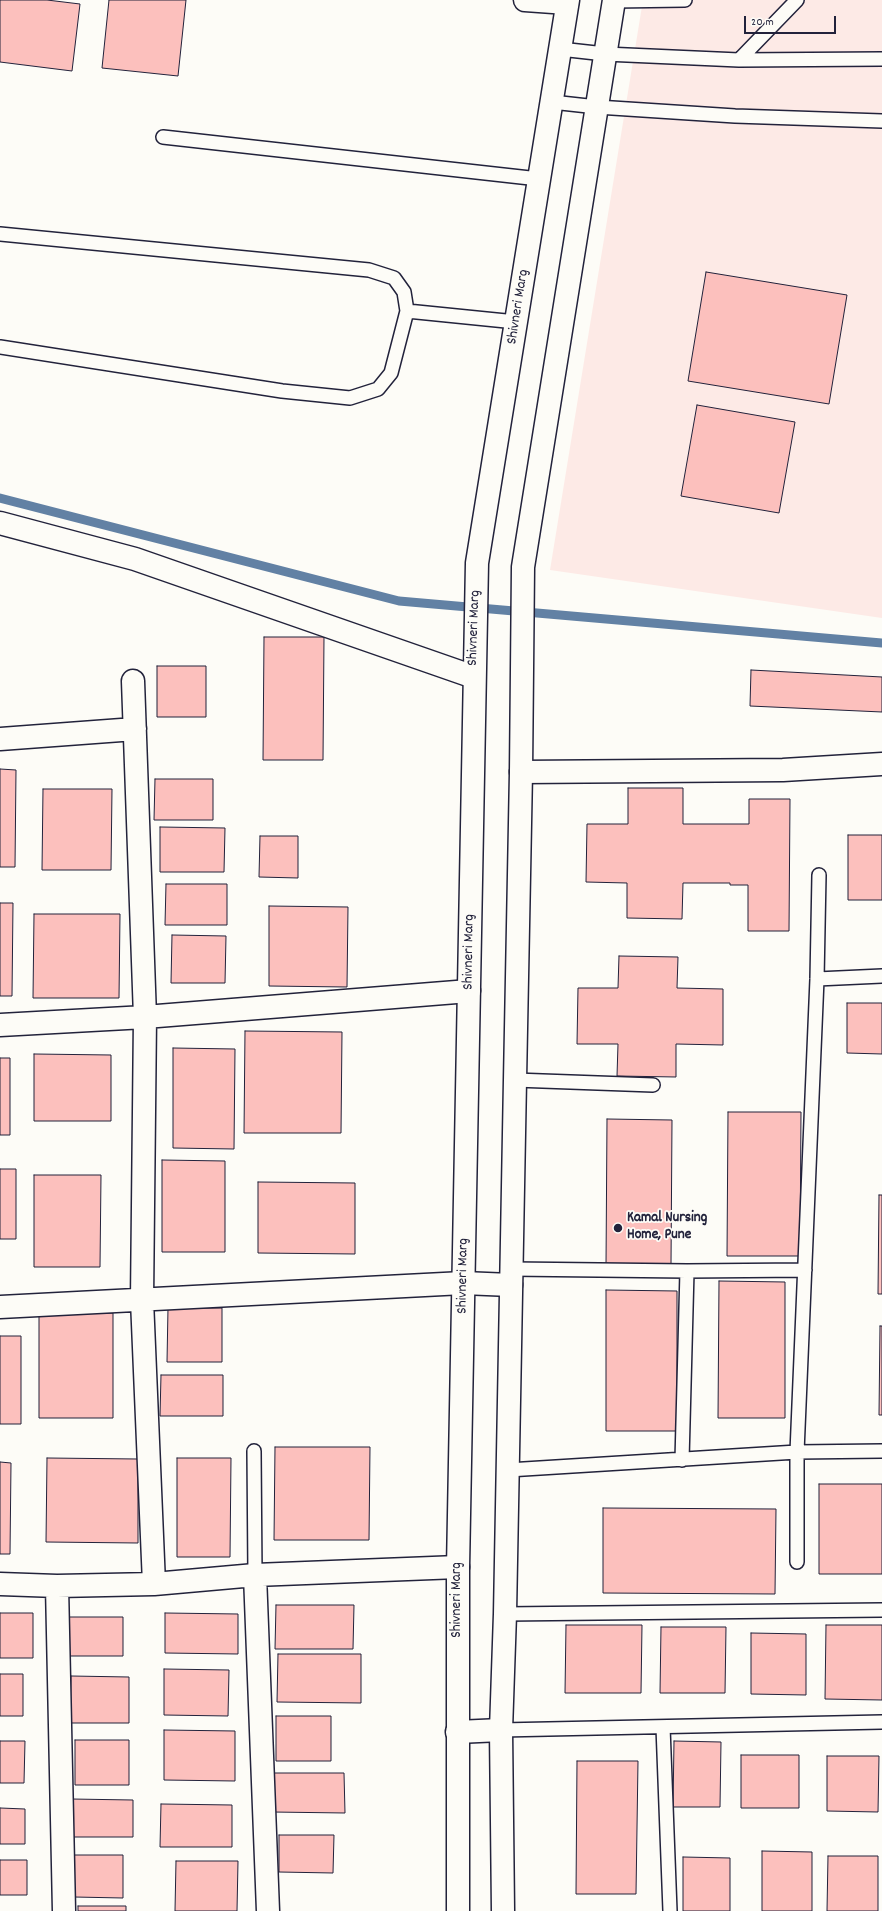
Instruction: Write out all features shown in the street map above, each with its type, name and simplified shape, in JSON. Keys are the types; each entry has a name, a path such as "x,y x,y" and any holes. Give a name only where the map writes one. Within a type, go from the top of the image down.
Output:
{"street":[{"path":"525,0 568,1"},
{"path":"503,1911 501,1730 505,1614 516,1080 523,567 614,0"},
{"name":"Shivneri Marg","path":"458,1911 458,1568 477,563 568,1"},
{"path":"0,523 135,559 474,677"},
{"path":"133,681 145,1017 142,1300 154,1584"},
{"path":"0,739 135,729"},
{"path":"521,772 783,770 882,764"},
{"path":"0,1025 145,1017 469,991"},
{"path":"0,1307 463,1283 511,1277"},
{"path":"0,1584 57,1586 154,1584 255,1575 458,1568"},
{"path":"255,1575 268,1911"},
{"path":"57,1586 64,1911"},
{"path":"457,1732 501,1730"}],"lane":[{"path":"614,0 686,0"},
{"path":"739,60 797,0"},
{"path":"560,50 605,54 739,60 882,59"},
{"path":"552,102 597,107 735,116 882,121"},
{"path":"163,137 539,179"},
{"path":"0,234 369,270 394,278 404,292 407,311 391,373 378,389 350,398 282,391 0,347"},
{"path":"407,311 516,322"},
{"path":"797,1562 797,1452 817,979 819,875"},
{"path":"817,979 882,976"},
{"path":"516,1080 653,1085"},
{"path":"511,1277 687,1271 805,1270"},
{"path":"682,1460 687,1271"},
{"path":"254,1450 255,1575"},
{"path":"508,1470 797,1452 882,1451"},
{"path":"505,1614 882,1610"},
{"path":"501,1730 882,1722"},
{"path":"663,1727 670,1911"}],"shaded area":[{"path":"643,0 882,0 882,618 550,570"}],"building":[{"path":"0,0 47,0 80,4 72,71 0,62"},
{"path":"109,0 186,0 178,76 102,68"},
{"path":"706,272 847,295 829,404 688,381"},
{"path":"697,405 795,422 779,513 681,496"},
{"path":"264,637 324,637 323,760 263,760"},
{"path":"157,666 206,666 206,717 157,717"},
{"path":"751,670 882,677 882,712 750,706"},
{"path":"0,769 16,770 15,867 0,867"},
{"path":"155,779 213,779 213,820 154,820"},
{"path":"628,788 683,788 683,824 749,824 749,799 790,799 789,931 748,931 748,885 730,885 730,883 683,883 682,919 627,918 627,883 586,882 587,824 628,824"},
{"path":"43,789 112,789 111,870 42,870"},
{"path":"160,827 225,828 224,872 160,872"},
{"path":"848,835 882,835 882,900 848,900"},
{"path":"260,836 298,836 298,878 259,877"},
{"path":"166,884 227,884 227,925 165,925"},
{"path":"0,903 13,903 12,996 0,996"},
{"path":"269,906 348,907 347,987 269,986"},
{"path":"34,914 120,914 119,998 33,998"},
{"path":"172,935 226,936 225,983 171,983"},
{"path":"619,956 678,957 677,988 723,989 723,1045 676,1044 676,1077 617,1076 618,1044 577,1044 578,988 618,988"},
{"path":"847,1003 882,1003 882,1054 847,1053"},
{"path":"245,1031 342,1032 341,1133 244,1133"},
{"path":"173,1048 235,1049 234,1149 173,1148"},
{"path":"34,1054 111,1055 111,1121 34,1121"},
{"path":"0,1058 10,1058 10,1135 0,1135"},
{"path":"728,1112 801,1112 800,1256 727,1256"},
{"path":"607,1119 672,1120 671,1265 606,1265"},
{"path":"162,1160 225,1161 225,1252 162,1252"},
{"path":"0,1169 16,1169 16,1239 0,1239"},
{"path":"34,1175 101,1175 100,1267 34,1267"},
{"path":"258,1182 355,1183 355,1254 258,1253"},
{"path":"879,1195 882,1195 882,1294 878,1294"},
{"path":"719,1281 785,1282 785,1418 718,1418"},
{"path":"606,1290 677,1291 677,1431 606,1431"},
{"path":"168,1308 222,1308 222,1362 167,1362"},
{"path":"39,1313 113,1313 113,1418 39,1418"},
{"path":"880,1326 882,1326 882,1415 879,1415"},
{"path":"0,1336 21,1336 21,1424 0,1424"},
{"path":"161,1375 223,1375 223,1416 160,1416"},
{"path":"275,1447 370,1447 369,1540 274,1540"},
{"path":"47,1458 138,1459 138,1543 46,1542"},
{"path":"177,1458 231,1458 230,1557 177,1557"},
{"path":"0,1462 11,1463 10,1554 0,1554"},
{"path":"819,1484 882,1484 882,1574 819,1574"},
{"path":"603,1508 776,1509 775,1594 603,1593"},
{"path":"276,1605 354,1605 353,1649 275,1649"},
{"path":"0,1613 33,1613 33,1658 0,1658"},
{"path":"165,1613 238,1614 238,1654 165,1653"},
{"path":"69,1617 123,1617 123,1656 68,1656"},
{"path":"566,1625 642,1625 641,1693 565,1693"},
{"path":"826,1625 882,1625 882,1700 825,1699"},
{"path":"661,1627 726,1627 725,1693 660,1693"},
{"path":"751,1633 806,1634 806,1695 751,1694"},
{"path":"278,1654 361,1654 361,1703 277,1702"},
{"path":"164,1669 229,1670 228,1716 164,1715"},
{"path":"0,1674 23,1674 23,1716 0,1716"},
{"path":"71,1676 129,1677 129,1723 70,1723"},
{"path":"276,1716 331,1716 331,1761 276,1761"},
{"path":"164,1730 235,1731 235,1781 164,1780"},
{"path":"75,1740 129,1740 129,1785 75,1785"},
{"path":"0,1741 25,1741 24,1783 0,1783"},
{"path":"674,1741 721,1742 720,1807 673,1807"},
{"path":"741,1755 799,1755 799,1808 741,1808"},
{"path":"827,1756 879,1756 878,1812 827,1811"},
{"path":"577,1761 638,1761 636,1894 576,1894"},
{"path":"272,1773 344,1773 345,1813 272,1812"},
{"path":"71,1799 133,1800 133,1837 71,1837"},
{"path":"161,1804 232,1805 232,1847 160,1847"},
{"path":"0,1808 25,1809 25,1844 0,1844"},
{"path":"279,1835 334,1835 333,1873 279,1872"},
{"path":"762,1851 812,1852 812,1911 762,1911"},
{"path":"74,1855 123,1855 123,1898 74,1897"},
{"path":"828,1856 878,1856 878,1911 827,1911"},
{"path":"683,1857 730,1858 730,1911 683,1911"},
{"path":"0,1860 27,1860 27,1895 0,1895"},
{"path":"176,1861 238,1861 237,1911 175,1911"},
{"path":"78,1906 126,1906 126,1911 78,1911"}],"waterway":[{"path":"0,498 399,601 882,643"}],"place":[{"name":"Kamal Nursing Home, Pune","path":"618,1228"}]}
